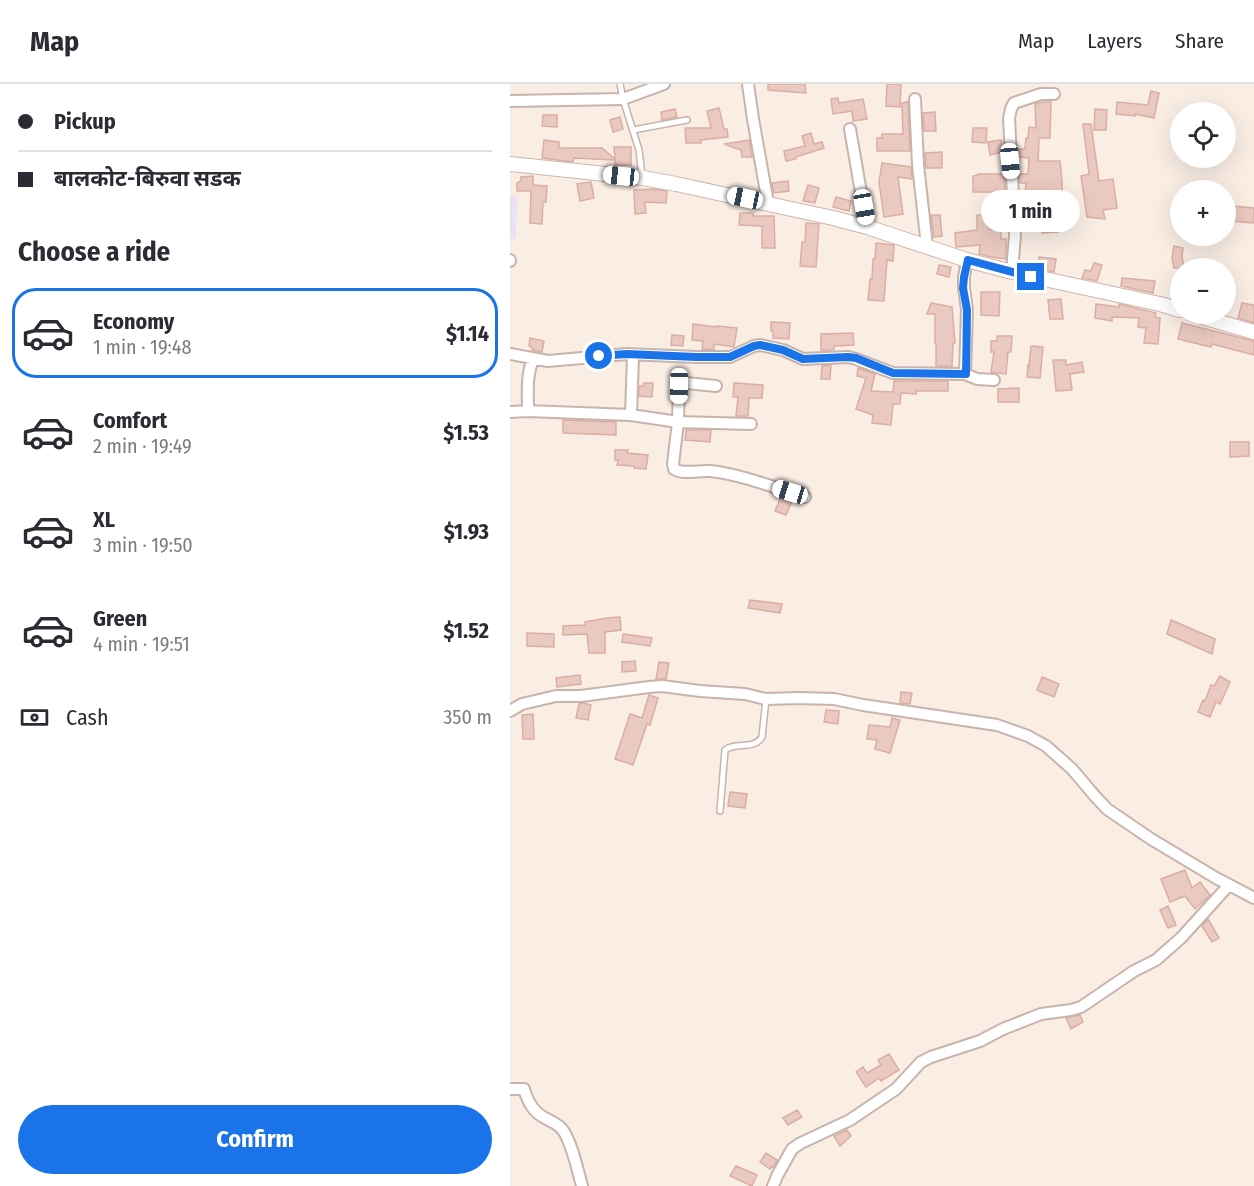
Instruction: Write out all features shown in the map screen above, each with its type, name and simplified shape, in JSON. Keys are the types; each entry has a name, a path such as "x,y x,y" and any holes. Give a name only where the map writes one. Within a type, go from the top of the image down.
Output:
{"main road":[{"path":"510,164 676,183 867,226 968,260 1012,272 1170,307"},
{"path":"1226,324 1254,332"}],"street":[{"path":"510,100 622,99 664,84"},
{"path":"748,84 768,203"},
{"path":"1012,272 1015,236 1008,127 1011,109 1014,103 1022,100 1041,94 1054,94"},
{"path":"915,99 918,165 927,246"},
{"path":"850,129 867,226"},
{"path":"966,374 967,310 963,288 968,260"},
{"path":"510,354 548,361 633,355 730,357 760,345 783,350 803,359 856,358 893,373 966,374 977,379 993,380"},
{"path":"631,415 633,355"},
{"path":"528,411 528,380 533,359"},
{"path":"716,386 687,383 679,386 673,464 676,471 711,471 731,475 805,497"},
{"path":"510,412 631,415 678,422 751,424"},
{"path":"510,711 522,704 556,696 580,696 662,686 745,694 766,699 834,699 997,725 1014,730 1046,746 1072,769 1107,808 1151,839 1254,898"},
{"path":"773,1186 792,1149 850,1120 896,1089 921,1062 980,1041 1041,1014 1081,1007 1134,971 1156,960 1181,938 1229,885"},
{"path":"510,1089 524,1089 527,1101 532,1108 543,1118 561,1127 568,1139 582,1186"}],"lane":[{"path":"620,84 622,99 639,150 643,178"},
{"path":"633,130 687,120"},
{"path":"1013,214 1041,213 1041,198"},
{"path":"720,811 725,750 732,746 752,745 760,741 766,699"}],"shaded area":[{"path":"510,195 517,196 516,239 510,239"}],"building":[{"path":"768,84 805,84 806,93 768,90"},
{"path":"887,84 901,84 900,107 886,106"},
{"path":"1151,91 1159,93 1154,118 1135,114 1135,116 1116,114 1117,102 1148,105"},
{"path":"838,98 839,103 863,99 867,119 853,121 852,111 833,114 831,99"},
{"path":"908,102 910,151 877,151 877,138 882,138 882,134 903,134 902,103"},
{"path":"1051,102 1050,138 1039,138 1038,161 1060,161 1062,213 1057,213 1058,232 1042,233 1041,219 1045,219 1045,194 1025,193 1026,183 1020,183 1019,174 1028,174 1029,158 1019,157 1018,149 1025,149 1029,127 1036,128 1035,104"},
{"path":"719,108 728,137 701,140 701,143 686,143 685,128 711,128 707,111"},
{"path":"675,109 677,117 662,120 661,112"},
{"path":"1095,109 1107,110 1106,130 1094,130"},
{"path":"935,112 936,131 924,131 923,113"},
{"path":"543,115 557,115 557,127 542,126"},
{"path":"620,117 623,129 613,132 610,120"},
{"path":"1083,124 1091,124 1099,181 1113,179 1117,208 1103,210 1105,219 1087,217 1081,176 1089,174"},
{"path":"973,128 987,128 986,143 972,142"},
{"path":"811,133 814,144 822,142 824,148 786,161 784,151 805,146 802,136"},
{"path":"544,140 559,142 559,148 602,148 615,159 614,147 631,147 631,165 615,165 615,160 574,158 573,162 542,158"},
{"path":"749,140 752,157 742,157 741,150 724,144"},
{"path":"1001,140 1003,152 990,155 988,142"},
{"path":"942,152 942,168 926,168 925,153"},
{"path":"882,163 911,167 912,179 898,177 903,214 884,217 879,182"},
{"path":"1004,174 1005,192 973,192 973,176"},
{"path":"533,176 533,185 547,186 546,202 543,202 542,224 530,223 531,191 517,191 517,183 521,181 521,177"},
{"path":"788,181 789,191 774,193 772,183"},
{"path":"591,182 594,198 580,201 577,184"},
{"path":"808,185 819,188 815,203 803,201"},
{"path":"634,190 667,191 666,203 645,202 646,213 635,214"},
{"path":"836,197 851,201 849,211 833,207"},
{"path":"1236,206 1254,208 1254,223 1236,221"},
{"path":"740,213 753,213 753,216 774,216 775,248 762,248 762,226 739,225"},
{"path":"931,215 940,215 942,236 934,237"},
{"path":"977,215 988,215 988,229 1001,230 1001,239 1006,239 1006,259 979,254 980,245 956,247 955,233 977,230"},
{"path":"806,223 819,224 816,267 800,266"},
{"path":"876,243 894,245 893,261 887,260 884,301 868,300"},
{"path":"1174,246 1183,248 1182,258 1172,258"},
{"path":"1039,257 1056,259 1054,272 1037,268"},
{"path":"1094,263 1102,265 1097,281 1082,278 1085,270 1091,271"},
{"path":"939,265 951,267 949,277 937,274"},
{"path":"1122,278 1155,281 1153,293 1121,286"},
{"path":"981,292 1000,292 999,316 981,315"},
{"path":"1061,299 1063,319 1050,319 1048,300"},
{"path":"931,303 952,307 955,343 953,343 952,366 936,366 935,314 927,314"},
{"path":"1242,303 1254,305 1254,323 1238,318"},
{"path":"1096,304 1119,307 1119,304 1156,313 1155,317 1160,318 1158,344 1144,343 1146,328 1138,327 1139,318 1112,317 1112,321 1095,318"},
{"path":"771,322 790,323 789,339 773,338"},
{"path":"693,324 737,328 734,347 714,344 714,350 702,349 703,341 692,340"},
{"path":"1182,324 1186,324 1254,341 1254,355 1212,344 1211,347 1178,339"},
{"path":"853,333 854,345 834,346 831,350 821,350 821,334"},
{"path":"672,335 684,336 683,346 671,345"},
{"path":"997,336 1012,336 1006,374 991,372 994,352 991,352 991,341 997,341"},
{"path":"530,338 544,341 542,352 532,350 529,346"},
{"path":"1031,346 1043,347 1040,378 1027,377"},
{"path":"1053,360 1066,360 1066,365 1082,362 1084,372 1070,374 1072,390 1056,391"},
{"path":"831,365 830,379 821,379 822,366"},
{"path":"858,368 875,374 871,391 893,392 894,381 948,381 948,391 901,393 900,404 893,404 891,425 872,423 873,415 856,409 866,378 857,376"},
{"path":"644,383 653,383 652,397 639,396 639,386 644,386"},
{"path":"734,383 763,385 762,398 749,398 748,416 736,416 738,397 733,397"},
{"path":"1019,388 1019,402 998,402 998,389"},
{"path":"563,420 616,422 616,435 563,433"},
{"path":"686,430 711,430 710,442 685,440"},
{"path":"1230,442 1249,442 1249,456 1230,457"},
{"path":"615,450 628,450 627,453 648,455 646,469 617,465"},
{"path":"781,497 792,501 786,515 775,511"},
{"path":"750,600 782,604 780,613 748,608"},
{"path":"620,617 621,630 605,632 605,653 589,653 587,634 563,635 563,626 585,625 585,622"},
{"path":"1171,620 1215,639 1212,654 1167,634"},
{"path":"527,633 554,634 554,647 527,646"},
{"path":"623,634 652,638 650,646 622,642"},
{"path":"635,661 636,671 622,672 622,662"},
{"path":"659,662 669,663 666,679 656,679"},
{"path":"580,675 581,684 557,687 556,678"},
{"path":"1220,676 1230,682 1220,704 1216,702 1210,717 1198,712 1211,685 1214,686"},
{"path":"1042,677 1059,684 1054,697 1037,690"},
{"path":"901,692 912,693 910,704 900,703"},
{"path":"649,695 658,698 650,725 647,724 633,765 615,759 630,714 642,718"},
{"path":"579,704 591,705 588,720 576,718"},
{"path":"826,710 839,711 838,724 824,722"},
{"path":"533,714 534,739 523,739 522,715"},
{"path":"892,718 900,720 890,753 875,749 877,740 867,739 869,725 890,727"},
{"path":"730,792 747,794 745,808 728,806"},
{"path":"1185,870 1192,888 1200,882 1210,895 1195,909 1185,896 1170,902 1161,879"},
{"path":"1168,906 1176,925 1168,928 1160,910"},
{"path":"1208,919 1219,938 1212,942 1202,926"},
{"path":"1080,1015 1083,1022 1071,1029 1066,1018"},
{"path":"889,1054 899,1070 881,1081 879,1078 866,1087 856,1072 863,1067 867,1073 881,1065 878,1060"},
{"path":"797,1110 802,1117 788,1125 783,1118"},
{"path":"847,1130 851,1136 840,1146 834,1136"},
{"path":"766,1153 777,1160 774,1167 770,1169 760,1162"},
{"path":"736,1166 757,1175 752,1186 730,1176"}],"route":[{"path":"599,356 627,354 730,357 760,345 783,350 798,358 809,360 856,358 893,373 966,374 967,310 963,288 968,260 1031,277"}]}
